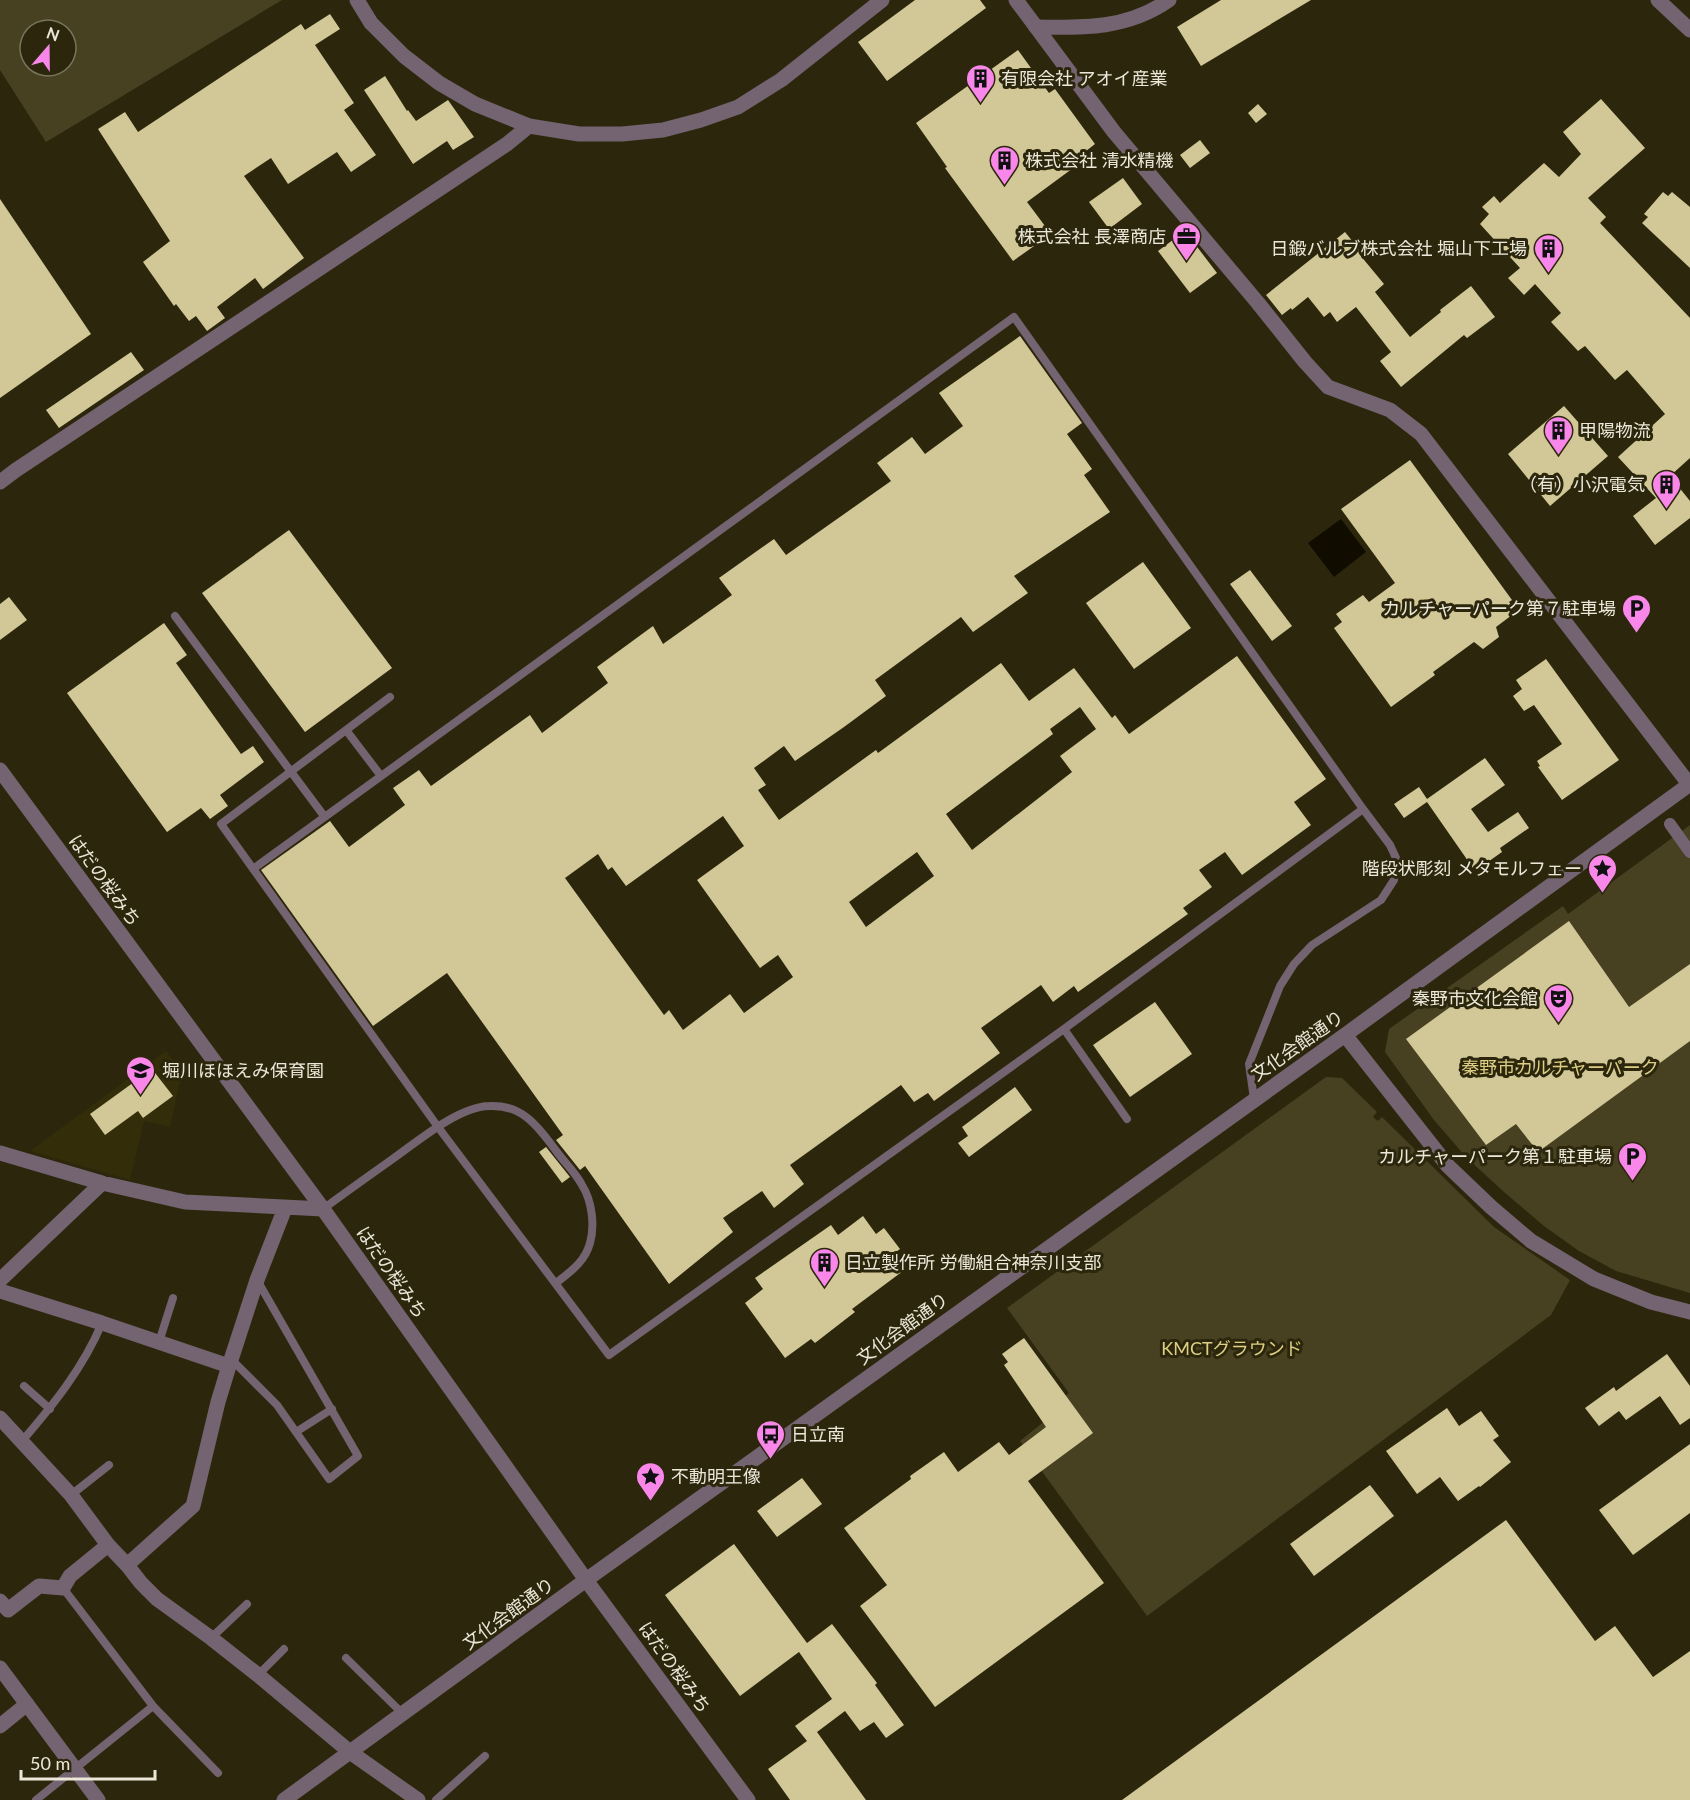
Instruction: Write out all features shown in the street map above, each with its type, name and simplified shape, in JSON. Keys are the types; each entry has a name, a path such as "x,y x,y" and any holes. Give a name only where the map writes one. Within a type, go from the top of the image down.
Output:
{"street":[{"path":"357,0 371,23 405,56 439,83 475,105 529,126 579,134 622,134 663,130 738,107 781,80 882,0"},
{"path":"1016,0 1114,132 1313,370 1329,387 1390,410 1421,434 1690,784"},
{"path":"1036,27 1085,28 1110,25 1155,10 1169,0"},
{"path":"1658,0 1690,30"},
{"path":"0,482 507,144 529,126"},
{"name":"はだの桜みち","path":"0,770 323,1209 586,1580 747,1800"},
{"name":"文化会館通り","path":"284,1800 1690,784"},
{"path":"1670,824 1690,852"},
{"path":"1345,1035 1448,1166 1531,1241 1594,1279 1651,1302 1690,1312"},
{"path":"0,1153 102,1183 185,1202 323,1209"},
{"path":"0,1280 102,1183"},
{"path":"127,1565 193,1506 218,1402 230,1363 257,1280 285,1208"},
{"path":"0,1291 230,1363"},
{"path":"0,1418 71,1496 108,1545 157,1599 258,1675 350,1752 418,1800"},
{"path":"0,1601 8,1610 39,1586 63,1588 70,1576 108,1545"},
{"path":"0,1668 98,1800"},
{"path":"0,1726 27,1704"}],"lane":[{"path":"253,869 1014,317 1390,845 1396,858 1394,880 1381,900 1312,945 1294,964 1280,986 1250,1064 1254,1099"},
{"path":"175,616 324,816"},
{"path":"390,697 221,824 438,1127 609,1355 1064,1029 1363,809"},
{"path":"346,730 381,776"},
{"path":"1064,1029 1127,1119"},
{"path":"323,1209 438,1127 474,1108 489,1106 505,1108 522,1114 534,1123 583,1185 591,1208 592,1226 585,1257 574,1270 555,1283"},
{"path":"230,1363 277,1405 329,1479 358,1456 257,1280"},
{"path":"159,1342 173,1298"},
{"path":"22,1441 69,1383 92,1347 102,1323"},
{"path":"24,1386 50,1409"},
{"path":"296,1432 332,1409"},
{"path":"71,1496 109,1466"},
{"path":"63,1588 153,1706 218,1773"},
{"path":"211,1638 247,1604"},
{"path":"258,1675 284,1649"},
{"path":"346,1658 403,1714"},
{"path":"36,1800 153,1706"},
{"path":"436,1800 485,1756"}],"shaded area":[{"path":"1341,519 1366,552 1334,577 1308,543"},
{"name":"堀川ほほえみ保育園","path":"166,1051 182,1072 170,1127 144,1121 130,1180 30,1151"}],"green space":[{"path":"0,0 282,0 46,142 0,70"},
{"name":"秦野市カルチャーパーク","path":"1690,825 1690,1293 1616,1271 1579,1251 1544,1226 1466,1157 1434,1120 1385,1052 1389,1029 1563,906 1568,914"},
{"name":"KMCTグラウンド","path":"1326,1077 1342,1078 1377,1112 1373,1117 1378,1121 1382,1117 1494,1227 1570,1280 1551,1315 1147,1616 1020,1441 1061,1408 1057,1403 1069,1393 1007,1308"}],"building":[{"path":"915,0 980,0 986,8 887,81 858,42"},
{"path":"1221,0 1311,0 1201,66 1177,27"},
{"path":"330,14 340,29 315,45 354,103 344,110 376,155 351,172 337,152 288,184 271,158 244,176 304,258 263,289 255,278 217,307 225,318 207,331 196,316 189,321 176,304 174,306 143,262 170,241 98,129 125,112 138,132 301,24 305,30"},
{"name":"株式会社 清水精機","path":"1018,50 1049,93 1055,89 1095,144 1081,155 1084,160 1027,202 1051,234 1013,261 945,168 947,167 916,123"},
{"path":"385,76 416,121 448,100 474,137 453,150 447,141 413,164 364,90"},
{"path":"1601,99 1645,148 1588,198 1606,217 1600,223 1690,318 1690,458 1670,476 1690,501 1690,518 1655,545 1633,516 1656,498 1618,457 1665,414 1627,370 1615,380 1585,346 1578,351 1551,322 1561,313 1535,284 1524,295 1508,278 1520,268 1480,224 1489,214 1482,207 1494,196 1500,203 1544,163 1559,177 1581,154 1563,132"},
{"path":"1258,104 1267,114 1256,123 1248,113"},
{"path":"1200,140 1210,153 1190,168 1180,155"},
{"path":"1123,178 1142,204 1109,229 1089,202"},
{"path":"1663,192 1668,196 1672,192 1690,207 1690,268 1642,223 1648,217 1644,214"},
{"path":"0,199 91,334 0,398"},
{"name":"株式会社 長澤商店","path":"1185,231 1217,273 1190,293 1158,251"},
{"path":"1345,232 1362,253 1360,255 1384,284 1375,292 1410,337 1471,286 1495,317 1467,338 1464,335 1401,387 1380,361 1391,352 1356,307 1337,322 1330,312 1324,317 1308,297 1282,315 1266,295"},
{"path":"1020,336 1082,423 1067,434 1092,469 1084,475 1110,512 1014,576 1028,593 973,632 961,617 875,680 886,696 844,727 795,761 784,746 754,768 766,785 758,790 779,820 876,750 878,753 1001,663 1029,701 1074,668 1112,718 1115,715 1129,734 1237,656 1326,779 1294,802 1311,825 1242,875 1225,852 1199,870 1212,887 1183,908 1188,914 1078,992 1074,986 1053,1002 1041,985 981,1028 1000,1053 934,1101 928,1093 914,1102 901,1085 790,1165 804,1184 774,1208 762,1191 723,1218 733,1232 669,1284 585,1166 580,1170 556,1140 563,1135 447,973 373,1026 261,870 330,821 349,847 405,805 393,788 419,770 431,786 530,715 542,733 608,683 597,667 653,626 663,644 732,595 719,578 774,539 786,555 891,481 877,463 912,437 925,454 963,426 939,393","holes":["1080,707 1096,729 1060,756 1072,772 972,850 946,814 1053,734 1050,729","723,816 744,846 697,880 760,968 778,955 793,977 744,1013 730,994 683,1030 669,1010 664,1015 565,878 598,854 608,870 612,867 626,886","917,852 934,876 866,927 849,902"]},
{"path":"131,352 144,370 59,428 46,410"},
{"name":"甲陽物流","path":"1564,406 1608,456 1550,506 1508,454"},
{"path":"1410,460 1512,600 1509,602 1516,612 1496,627 1499,637 1483,649 1474,642 1433,672 1435,675 1391,707 1334,628 1342,622 1336,614 1363,595 1369,602 1395,583 1341,509"},
{"path":"289,530 392,668 305,732 202,593"},
{"path":"1143,562 1191,628 1134,669 1086,603"},
{"path":"1250,570 1292,626 1272,641 1230,584"},
{"path":"9,597 27,620 0,640 0,604"},
{"path":"164,623 187,655 176,663 241,754 253,746 264,762 220,795 228,806 210,819 201,808 167,832 67,693"},
{"path":"1546,659 1619,760 1562,800 1538,767 1540,766 1537,761 1562,744 1534,705 1524,711 1513,696 1522,689 1516,680"},
{"path":"1485,758 1505,785 1471,809 1488,832 1518,812 1529,828 1500,848 1502,852 1475,871 1427,802 1404,818 1394,804 1419,787 1427,799"},
{"name":"秦野市文化会館","path":"1569,921 1629,1007 1690,964 1690,1041 1538,1152 1516,1124 1486,1145 1406,1039"},
{"path":"1155,1002 1192,1054 1130,1097 1093,1045"},
{"path":"152,1069 173,1096 143,1118 138,1111 105,1135 90,1114"},
{"path":"1015,1087 1032,1110 969,1157 958,1143 968,1136 962,1127"},
{"path":"546,1147 570,1177 562,1183 539,1152"},
{"name":"日立製作所 労働組合神奈川支部","path":"863,1216 876,1234 884,1228 900,1249 892,1255 903,1271 852,1309 855,1312 815,1343 811,1339 785,1358 745,1303 763,1289 755,1278 831,1225 838,1235"},
{"path":"1024,1338 1093,1433 1028,1481 1104,1583 935,1707 860,1606 887,1585 844,1528 944,1452 958,1472 999,1442 1009,1455 1046,1427 1004,1365 1008,1362 1002,1354"},
{"path":"1667,1354 1690,1386 1690,1418 1680,1425 1660,1396 1626,1420 1619,1411 1599,1426 1585,1408 1614,1387 1616,1391"},
{"path":"1447,1408 1459,1426 1481,1411 1499,1436 1493,1440 1511,1462 1458,1501 1440,1477 1417,1494 1386,1451"},
{"path":"1690,1444 1690,1513 1633,1555 1599,1510"},
{"path":"802,1478 822,1504 777,1537 757,1511"},
{"path":"1370,1485 1394,1516 1314,1576 1290,1544"},
{"path":"1506,1520 1595,1641 1615,1626 1653,1677 1690,1651 1690,1800 1122,1800"},
{"path":"734,1544 807,1643 832,1624 877,1683 875,1685 904,1725 886,1738 874,1722 860,1731 845,1711 817,1732 866,1800 790,1800 768,1769 807,1741 795,1726 832,1699 799,1652 740,1696 665,1595"}],"place":[{"name":"有限会社 アオイ産業","path":"980,104"},
{"name":"株式会社 清水精機","path":"1004,186"},
{"name":"株式会社 長澤商店","path":"1187,262"},
{"name":"日鍛バルブ株式会社 堀山下工場","path":"1548,274"},
{"name":"甲陽物流","path":"1558,456"},
{"name":"（有）小沢電気","path":"1666,510"},
{"name":"カルチャーパーク第７駐車場","path":"1637,634"},
{"name":"階段状彫刻 メタモルフェー","path":"1603,894"},
{"name":"秦野市文化会館","path":"1559,1024"},
{"name":"堀川ほほえみ保育園","path":"141,1096"},
{"name":"カルチャーパーク第１駐車場","path":"1633,1182"},
{"name":"日立製作所 労働組合神奈川支部","path":"824,1288"},
{"name":"日立南","path":"770,1460"},
{"name":"不動明王像","path":"650,1502"}]}
